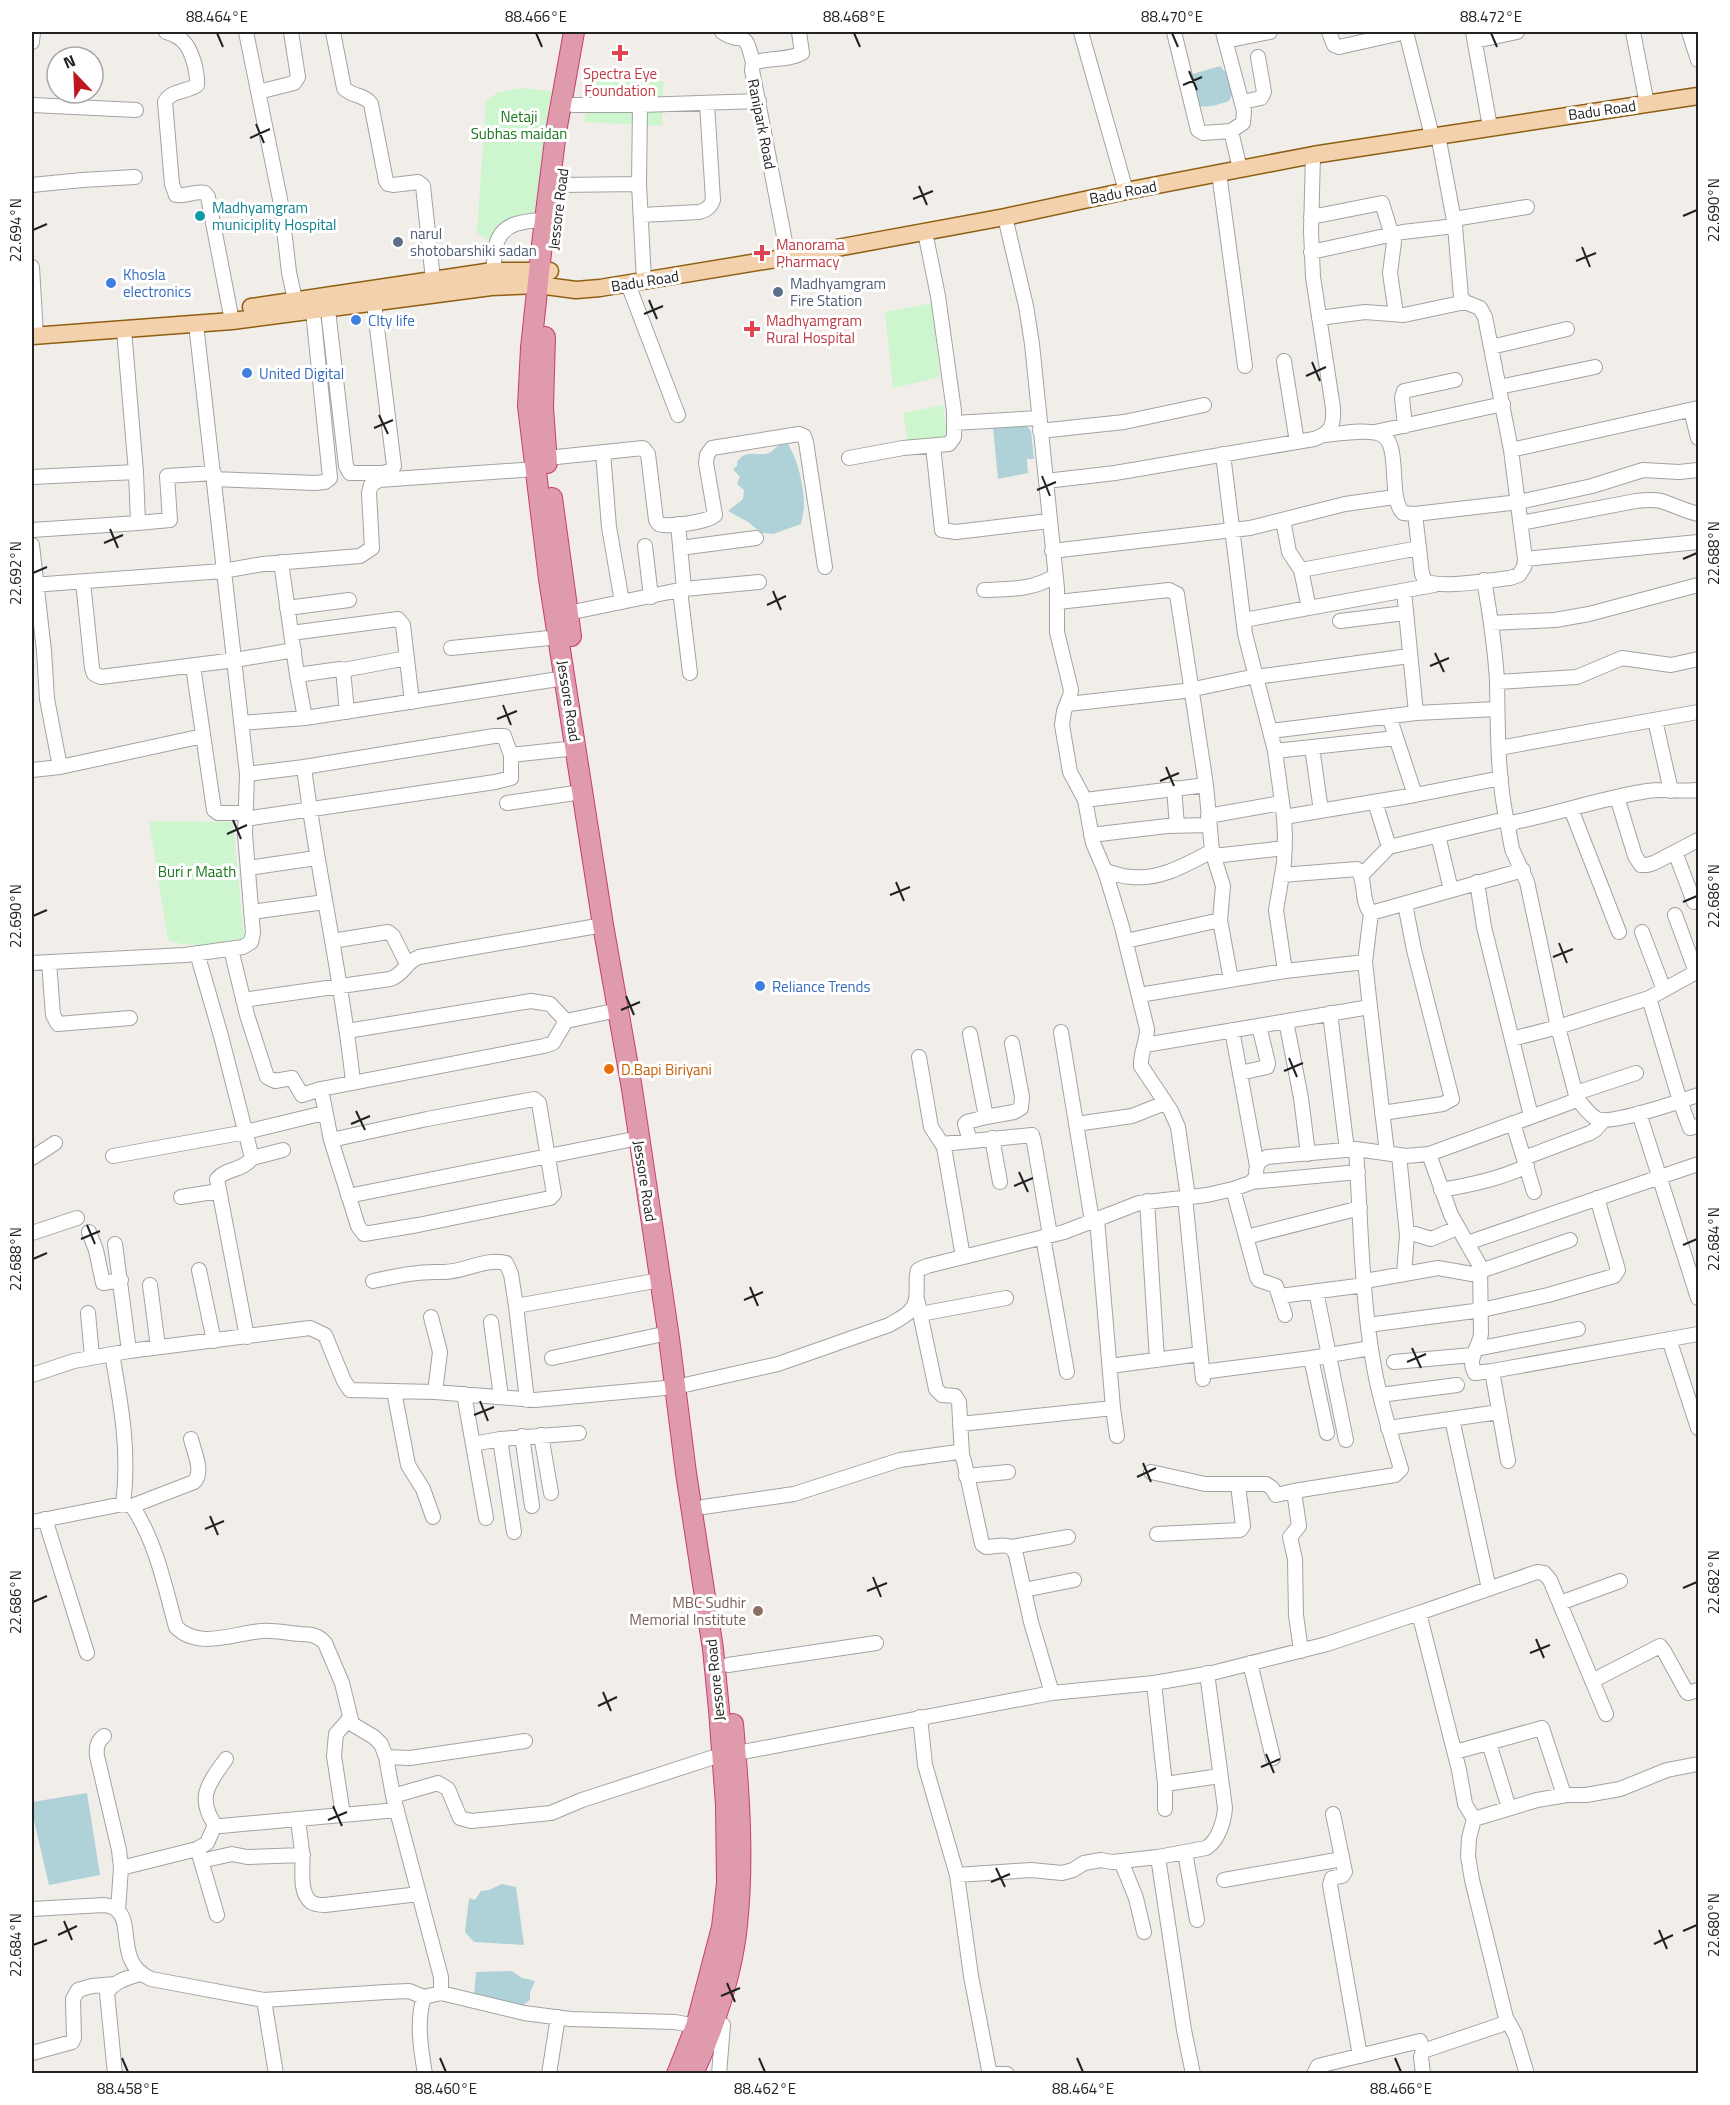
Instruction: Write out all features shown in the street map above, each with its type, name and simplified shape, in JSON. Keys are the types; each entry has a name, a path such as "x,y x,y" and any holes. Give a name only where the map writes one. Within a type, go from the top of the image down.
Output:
{"highway":[{"name":"Jessore Road","path":"580,33 573,105 559,184 550,219 544,278 541,464 559,637 582,792 639,1138 668,1333 703,1507 728,1665 729,1755 733,1810 710,2029 677,2073"},
{"path":"550,219 556,132 580,33"},
{"name":"Jessore Road","path":"541,464 568,613 590,770 646,1100 713,1649 729,1755"},
{"path":"693,2073 726,1980 737,1926 741,1869 733,1810"}],"main road":[{"name":"Badu Road","path":"434,287 492,279 544,278 576,290 636,283 1005,217 1313,155 1698,96"},
{"path":"34,331 374,303 434,287"},
{"path":"308,309 434,287"},
{"path":"34,331 124,330 196,324 231,315"}],"street":[{"path":"32,42 33,32"},
{"path":"165,32 180,37 186,43 191,51 198,80 197,85 193,88 171,95 165,102 173,192 182,196 201,192 206,193 208,197 231,315"},
{"path":"246,32 281,204 346,466 350,472 381,473 390,471 394,466 374,303"},
{"path":"258,92 294,83 298,77 291,32"},
{"path":"333,32 344,88 366,98 371,104 386,181 393,185 418,182 423,186 434,287"},
{"path":"722,32 728,36 743,37 748,42 753,63"},
{"name":"Ranipark Road","path":"788,256 753,78 753,63 797,56 802,53 799,32"},
{"path":"1081,32 1126,191"},
{"path":"1174,32 1198,130 1203,133 1231,131 1243,123 1245,118 1224,36 1270,32"},
{"path":"1329,32 1334,45 1339,47 1406,32 1435,135 1455,222 1460,288 1465,302"},
{"path":"1490,127 1474,36 1518,32"},
{"path":"1633,32 1647,104"},
{"path":"1689,32 1698,60"},
{"path":"1242,102 1261,98 1264,92 1258,57"},
{"path":"573,105 759,101"},
{"path":"641,215 699,212 711,206 713,200 707,103"},
{"path":"32,105 136,110"},
{"path":"640,105 641,215 636,283 678,415"},
{"path":"1231,131 1240,169"},
{"path":"1313,155 1311,252 1315,295 1334,422 1331,429 1324,435"},
{"path":"1219,173 1245,366"},
{"path":"32,185 135,177"},
{"path":"559,184 639,184"},
{"path":"1311,217 1382,203 1394,249 1390,273 1396,314"},
{"path":"1311,252 1527,207"},
{"path":"1005,217 1029,322 1058,602 1057,632 1071,690 1062,725 1070,772 1085,800 1091,835 1105,871 1126,941 1147,1029 1141,1066 1165,1102 1178,1127 1203,1376 1371,1348"},
{"path":"492,279 496,246 507,227 529,221 550,219"},
{"path":"849,458 903,448 949,444 954,437 938,296 925,231"},
{"path":"32,267 34,331"},
{"path":"1244,620 1434,585 1519,575 1524,567 1519,502 1511,450 1485,317 1480,308 1465,302 1421,312 1396,314 1365,312 1320,318"},
{"path":"32,530 170,520 167,476 214,476 315,483 325,482 330,478 308,309"},
{"path":"32,963 197,953 243,947 251,942 253,933 245,816 247,774 196,324"},
{"path":"1491,347 1567,329"},
{"path":"124,330 138,523"},
{"path":"1284,361 1297,442"},
{"path":"1499,387 1595,367"},
{"path":"1406,426 1402,398 1404,391 1455,380"},
{"path":"1046,481 1297,442 1324,435 1375,432 1503,404"},
{"path":"954,423 1124,422 1204,405"},
{"path":"1511,450 1695,409 1698,438"},
{"path":"1375,432 1383,435 1389,442 1395,497 1403,513 1415,514 1519,502 1592,486 1643,470 1679,472 1698,470"},
{"path":"34,585 223,571 281,562 360,556 372,548 369,493 371,485 379,480 541,464 639,447 647,450 656,520 659,524 707,520 715,515 706,462 707,455 712,448 799,434 804,436 806,442 825,567"},
{"path":"933,446 942,530 956,532 1049,521"},
{"path":"603,453 609,527 622,602"},
{"path":"1223,454 1247,645 1271,731 1284,817 1285,848 1276,910 1285,971"},
{"path":"32,477 136,472"},
{"path":"1052,551 1233,531 1365,500 1395,497"},
{"path":"1521,523 1636,501 1660,501 1686,512 1698,514"},
{"path":"1415,514 1422,574 1425,581 1434,585"},
{"path":"1283,520 1289,552 1301,570 1308,608"},
{"path":"678,524 690,673"},
{"path":"680,548 756,538"},
{"path":"1525,559 1698,542"},
{"path":"32,545 34,585 47,699 60,767"},
{"path":"645,546 651,597"},
{"path":"1301,570 1419,548"},
{"path":"281,562 304,718"},
{"path":"984,590 1027,588 1041,584 1055,576"},
{"path":"1484,580 1497,682 1496,709 1501,778 1512,849 1527,882 1558,1027 1576,1096 1592,1115 1603,1121"},
{"path":"83,582 94,674 101,677 193,666 294,650"},
{"path":"568,613 682,590 759,582"},
{"path":"1491,623 1556,620 1589,614 1698,585"},
{"path":"1058,602 1173,591 1177,594 1206,785 1212,854 1223,886 1220,920 1231,980"},
{"path":"1404,591 1416,713"},
{"path":"287,608 349,600"},
{"path":"1340,621 1405,613"},
{"path":"291,633 398,619 403,625 412,702"},
{"path":"451,648 559,637"},
{"path":"1068,704 1192,690 1256,677 1409,656"},
{"path":"297,675 343,670 407,658"},
{"path":"1497,682 1577,676 1622,658 1671,665 1698,659"},
{"path":"193,666 214,810 218,813 245,816 495,783 511,778 511,755 504,736 494,736 247,774"},
{"path":"343,670 347,712"},
{"path":"241,723 304,718 565,678"},
{"path":"1271,731 1416,713 1496,709"},
{"path":"1499,748 1698,712"},
{"path":"1389,716 1415,795"},
{"path":"1655,720 1671,791"},
{"path":"32,770 60,767 203,736"},
{"path":"1275,751 1396,738"},
{"path":"1312,747 1321,811"},
{"path":"511,755 576,748"},
{"path":"304,767 316,858 340,986 353,1082"},
{"path":"1284,817 1501,778"},
{"path":"1085,800 1206,785"},
{"path":"1174,788 1177,826"},
{"path":"1361,876 1389,847 1438,835 1515,822 1651,790 1698,790"},
{"path":"507,803 582,792"},
{"path":"1617,797 1635,856 1641,864 1654,863 1698,840"},
{"path":"1375,802 1389,847"},
{"path":"1091,835 1209,821 1281,803"},
{"path":"1571,809 1619,932"},
{"path":"1438,835 1451,890"},
{"path":"1105,871 1131,877 1154,876 1212,854 1285,848"},
{"path":"1675,852 1694,902"},
{"path":"248,868 316,858"},
{"path":"1282,875 1352,868 1357,869 1361,876 1366,905 1371,913 1365,962 1382,1113 1393,1154 1407,1235 1404,1274"},
{"path":"1371,913 1522,870"},
{"path":"1477,882 1484,927 1531,1116"},
{"path":"251,912 325,902"},
{"path":"1382,1113 1443,1104 1452,1099 1414,950 1405,904"},
{"path":"1512,1039 1649,998 1697,971 1675,915"},
{"path":"1126,941 1220,920"},
{"path":"243,1000 390,979 404,972 407,964 419,957 603,925"},
{"path":"332,941 388,932 393,936 407,964"},
{"path":"1642,932 1664,990"},
{"path":"231,949 243,1000 267,1077 275,1081 292,1078 302,1095 353,1082 544,1046 553,1043 566,1022 575,1018 618,1010"},
{"path":"197,953 252,1158"},
{"path":"49,962 53,1015 58,1024 130,1018"},
{"path":"1139,995 1285,971 1365,962"},
{"path":"1649,998 1690,1128 1698,1126"},
{"path":"347,1031 531,1001 550,1004 566,1022"},
{"path":"1145,1045 1370,1006"},
{"path":"1151,1472 1205,1484 1266,1485 1272,1488 1276,1495 1395,1475 1401,1469 1388,1428 1371,1348 1358,1172 1352,1149 1330,1013"},
{"path":"1286,1021 1301,1098 1308,1154"},
{"path":"1240,1073 1267,1067 1259,1026"},
{"path":"1232,1030 1257,1166 1256,1178 1251,1182"},
{"path":"1061,1032 1095,1220 1117,1436"},
{"path":"970,1034 986,1117"},
{"path":"970,1141 965,1125 967,1122 1014,1112 1021,1108 1022,1096 1012,1042"},
{"path":"919,1057 929,1118 933,1132 942,1144 963,1257"},
{"path":"1257,1166 1260,1160 1268,1157 1352,1149 1420,1156 1429,1154 1569,1103 1576,1096 1636,1073"},
{"path":"321,1089 331,1140 348,1196 361,1232 364,1234 550,1198 554,1194 538,1103 534,1099 331,1140"},
{"path":"1441,1190 1501,1177 1525,1162 1590,1133 1603,1121 1698,1095"},
{"path":"1076,1124 1132,1116 1165,1102"},
{"path":"113,1156 246,1132 324,1113"},
{"path":"1639,1113 1698,1298"},
{"path":"1513,1123 1534,1192"},
{"path":"942,1144 1029,1134 1033,1137 1067,1372"},
{"path":"348,1196 639,1138"},
{"path":"992,1138 1000,1182"},
{"path":"32,1158 55,1143"},
{"path":"247,1337 217,1179 218,1176 244,1167 252,1158 283,1150"},
{"path":"1429,1154 1457,1228 1478,1263 1480,1271 1481,1340 1474,1352 1472,1367 1475,1373 1698,1334"},
{"path":"1467,1243 1698,1164"},
{"path":"1068,1537 1011,1547 1007,1545 986,1547 982,1544 962,1455 958,1398 942,1395 936,1389 916,1299 915,1278 918,1270 1046,1236 1147,1201 1233,1189 1251,1182 1358,1172"},
{"path":"1233,1189 1257,1277 1276,1286 1285,1315"},
{"path":"181,1197 219,1191"},
{"path":"1368,1326 1482,1310 1548,1295 1614,1276 1618,1270 1598,1198"},
{"path":"1147,1201 1157,1360"},
{"path":"1246,1237 1360,1208"},
{"path":"32,1233 78,1218"},
{"path":"1407,1235 1415,1234 1431,1239 1457,1228"},
{"path":"89,1232 96,1250 103,1283 121,1280"},
{"path":"1280,1296 1316,1292 1438,1268 1472,1274 1570,1240"},
{"path":"115,1244 129,1351"},
{"path":"373,1281 405,1274 441,1272 501,1262 507,1263 516,1306 527,1400"},
{"path":"199,1270 214,1341"},
{"path":"516,1306 660,1280"},
{"path":"150,1285 158,1347"},
{"path":"1316,1292 1346,1440"},
{"path":"920,1314 1006,1298"},
{"path":"32,1375 74,1361 129,1351 310,1328 325,1335 350,1390 435,1392 527,1400 680,1386 778,1364 889,1325 913,1308 916,1299"},
{"path":"88,1313 92,1358"},
{"path":"431,1317 440,1352 435,1392"},
{"path":"491,1322 501,1397"},
{"path":"1394,1362 1474,1352 1578,1329"},
{"path":"552,1358 668,1333"},
{"path":"1669,1339 1698,1428"},
{"path":"112,1354 125,1441 128,1505 140,1518 159,1567 176,1627 181,1633 208,1640 263,1630 321,1638 342,1683 352,1724 374,1737 381,1744 387,1756 395,1803 441,1977 441,1994"},
{"path":"1110,1366 1200,1354"},
{"path":"1311,1358 1327,1433"},
{"path":"1492,1371 1508,1461"},
{"path":"1380,1395 1457,1385"},
{"path":"394,1392 408,1464 423,1489 433,1517"},
{"path":"464,1394 486,1518"},
{"path":"960,1424 1113,1408"},
{"path":"1388,1428 1499,1412"},
{"path":"1452,1419 1489,1589"},
{"path":"473,1444 500,1439 579,1433"},
{"path":"541,1435 551,1493"},
{"path":"522,1437 532,1506"},
{"path":"500,1439 514,1532"},
{"path":"87,1653 38,1521 128,1505 194,1482 198,1478 199,1471 191,1440"},
{"path":"703,1507 794,1494 900,1460 955,1451 962,1455"},
{"path":"966,1476 1008,1472"},
{"path":"1157,1534 1240,1530 1243,1526 1238,1485"},
{"path":"1294,1491 1299,1526 1290,1537 1295,1559 1296,1615 1301,1651"},
{"path":"1011,1547 1016,1555 1031,1622 1052,1693"},
{"path":"215,1825 255,1824 343,1815 395,1803 438,1783 448,1789 460,1818 471,1821 550,1813 669,1771 729,1755 1052,1693 1154,1683 1207,1674 1327,1644 1542,1572 1550,1580 1606,1714"},
{"path":"1024,1590 1074,1580"},
{"path":"1560,1604 1620,1581"},
{"path":"1419,1612 1455,1752 1465,1804 1474,1819 1469,1838 1468,1856 1472,1880 1506,2018 1515,2034 1527,2073"},
{"path":"728,1665 876,1643"},
{"path":"1592,1681 1660,1646 1686,1691 1688,1693 1698,1690"},
{"path":"1250,1663 1273,1758"},
{"path":"957,1875 1031,1870 1062,1873 1073,1870 1084,1863 1101,1860 1121,1861 1158,1857 1206,1848 1215,1840 1225,1808 1207,1674"},
{"path":"1154,1683 1166,1784 1165,1809"},
{"path":"920,1717 925,1765 957,1875 971,1976 991,2073"},
{"path":"343,1815 334,1749 336,1734 350,1718"},
{"path":"1455,1752 1542,1728 1564,1795"},
{"path":"104,1736 96,1748 119,1850 121,1868 118,1910"},
{"path":"387,1756 410,1758 525,1741"},
{"path":"1489,1743 1509,1808"},
{"path":"215,1825 206,1807 204,1796 226,1759"},
{"path":"1474,1819 1564,1795 1586,1795 1620,1789 1667,1770 1698,1764"},
{"path":"1166,1784 1220,1776"},
{"path":"1333,1814 1344,1874 1332,1878 1330,1885 1360,2056"},
{"path":"298,1819 303,1855 303,1882 310,1902 316,1905 418,1894"},
{"path":"199,1855 215,1825"},
{"path":"1185,1852 1197,1920"},
{"path":"121,1868 199,1855 232,1854 247,1857 303,1855"},
{"path":"199,1855 217,1915"},
{"path":"1158,1857 1184,2030 1193,2073"},
{"path":"1224,1880 1342,1859"},
{"path":"1121,1861 1136,1898 1144,1932"},
{"path":"32,1909 104,1905 112,1907 122,1916 132,1962 140,1974 151,1979 264,2000 410,1991 424,1997 441,1994 524,2013 558,2017 675,2022 710,2029 719,2073"},
{"path":"115,2073 106,2003 107,1993 111,1986 140,1974"},
{"path":"32,2053 72,2042 74,2038 73,1999 78,1990 115,1984"},
{"path":"424,1997 421,2032 425,2073"},
{"path":"264,2000 276,2073"},
{"path":"549,2073 558,2017"},
{"path":"1423,2051 1500,2025 1506,2018"},
{"path":"1314,2073 1318,2066 1420,2041 1423,2051 1421,2057 1423,2073"},
{"path":"997,2073 1007,2073"}],"green space":[{"path":"592,80 663,81 662,126 584,122"},
{"name":"Netaji Subhas maidan","path":"522,88 559,92 542,217 499,229 488,240 477,233 486,101 498,92"},
{"path":"932,303 940,377 893,388 885,312"},
{"path":"943,405 947,436 941,441 909,447 903,413"},
{"name":"Buri r Maath","path":"149,821 233,822 244,938 197,945 168,940"}],"water":[{"path":"1220,66 1231,82 1232,91 1229,101 1211,106 1199,106 1189,79 1193,74"},
{"path":"1025,424 1031,431 1034,459 1027,459 1028,473 998,479 993,428"},
{"path":"781,444 788,444 800,473 804,505 801,524 773,534 761,533 748,522 728,511 743,499 744,490 737,484 740,477 733,469 744,455 769,453"},
{"path":"87,1793 100,1875 49,1885 32,1812 32,1802"},
{"path":"502,1884 516,1887 524,1945 474,1942 465,1932 469,1898 475,1900 481,1891"},
{"path":"512,1971 522,1978 535,1981 530,2000 523,2005 474,1996 476,1972"}],"place":[{"name":"Spectra Eye Foundation","path":"620,53"},
{"name":"Madhyamgram municiplity Hospital","path":"200,216"},
{"name":"narul shotobarshiki sadan","path":"398,242"},
{"name":"Manorama Pharmacy","path":"762,253"},
{"name":"Khosla electronics","path":"111,283"},
{"name":"Madhyamgram Fire Station","path":"778,292"},
{"name":"CIty life","path":"356,320"},
{"name":"Madhyamgram Rural Hospital","path":"752,329"},
{"name":"United Digital","path":"247,373"},
{"name":"Reliance Trends","path":"760,986"},
{"name":"D.Bapi Biriyani","path":"609,1069"},
{"name":"MBC Sudhir Memorial Institute","path":"758,1611"}]}
